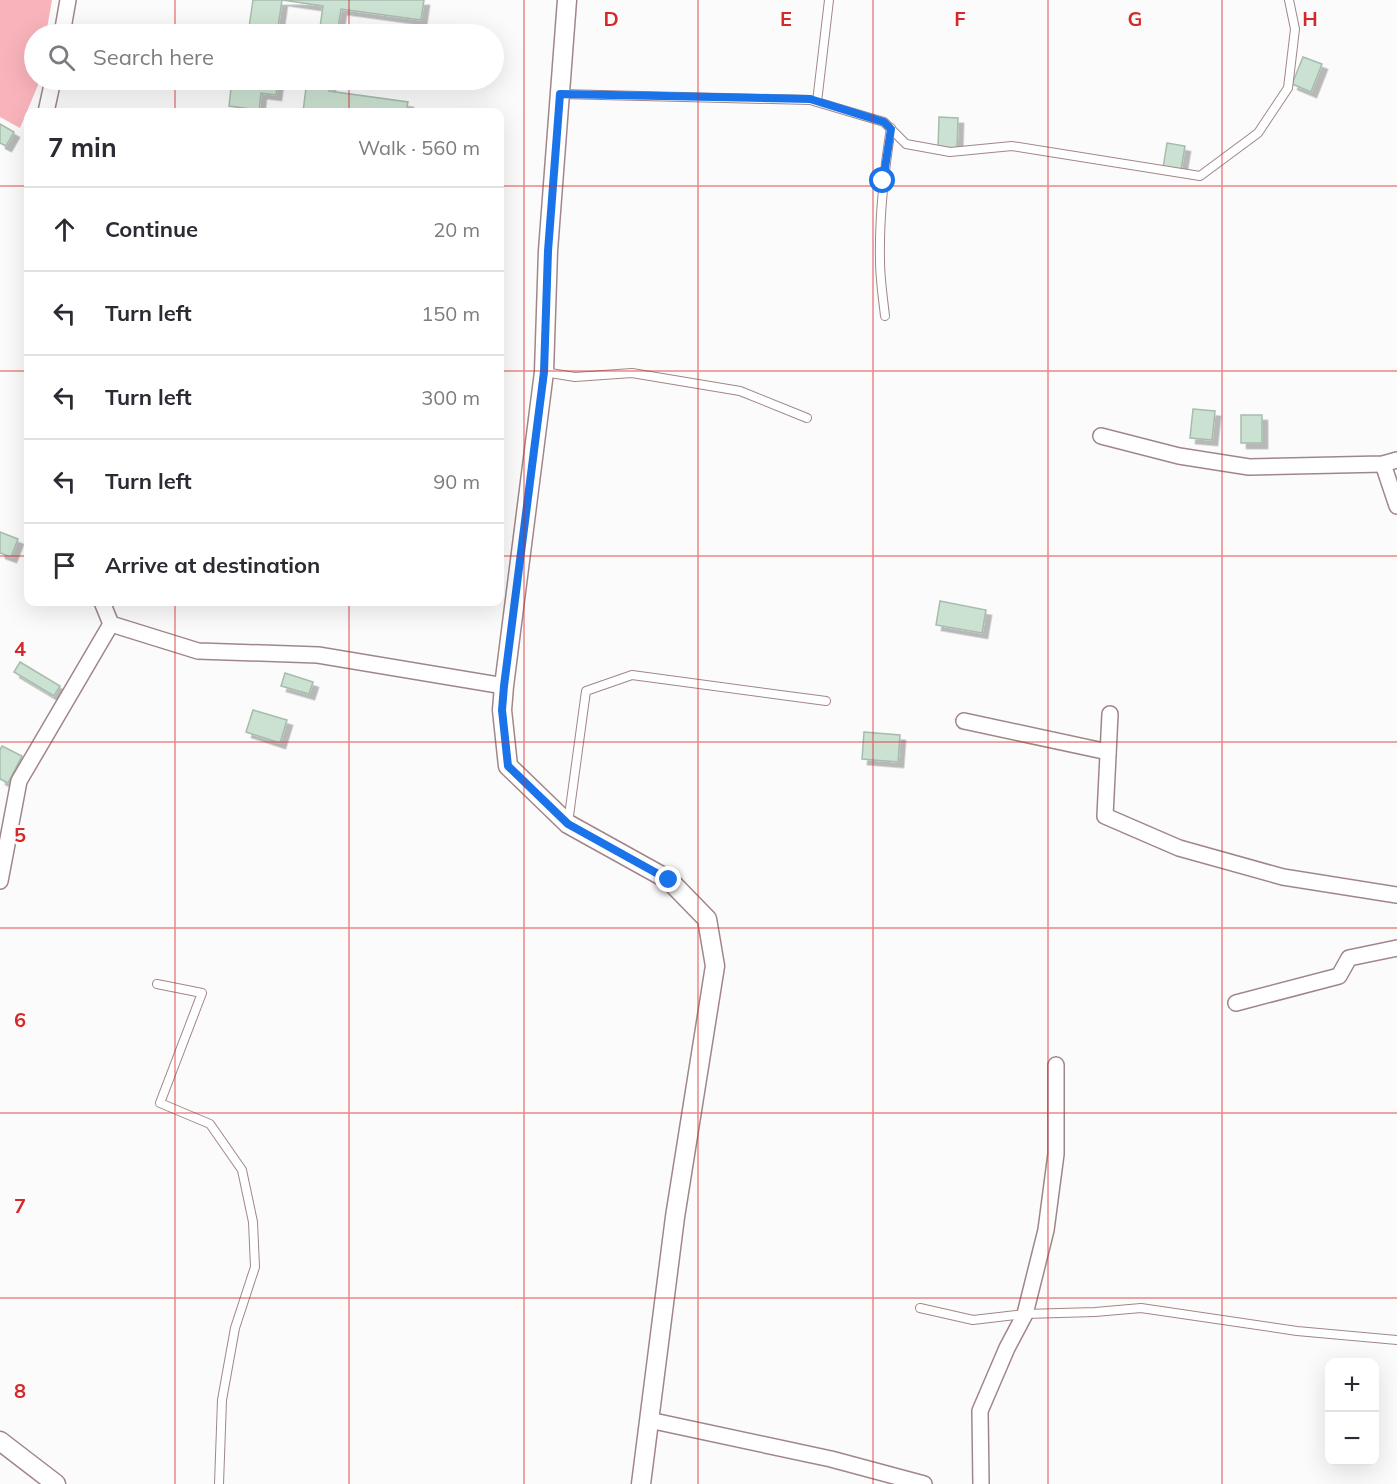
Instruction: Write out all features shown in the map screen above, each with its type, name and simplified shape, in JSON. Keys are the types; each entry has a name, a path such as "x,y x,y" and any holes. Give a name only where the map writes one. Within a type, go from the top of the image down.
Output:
{"street":[{"path":"64,24 68,0"},
{"path":"567,0 548,251 544,372 502,710 508,766 568,824 669,880 707,919 715,966 675,1217 641,1484"},
{"path":"47,108 51,90"},
{"path":"1101,436 1179,456 1249,467 1390,462 1397,506"},
{"path":"104,606 111,624"},
{"path":"111,624 198,651 318,655 504,686"},
{"path":"0,881 19,781 111,624"},
{"path":"1110,714 1105,816 1179,848 1283,877 1397,895"},
{"path":"964,721 1108,752"},
{"path":"1236,1003 1339,976 1349,957 1397,948"},
{"path":"981,1484 980,1411 1007,1348 1025,1314 1046,1230 1056,1154 1056,1065"},
{"path":"649,1420 831,1459 924,1484"},
{"path":"0,1441 56,1484"}],"lane":[{"path":"817,102 829,0"},
{"path":"560,94 810,99 884,122 906,144 950,152 1012,146 1200,176 1258,133 1288,88 1295,29 1289,0"},
{"path":"885,316 880,263 880,232 883,181 891,129"},
{"path":"544,372 575,377 632,373 740,391 807,418"},
{"path":"568,824 586,691 632,675 826,701"},
{"path":"158,984 202,993 160,1103 210,1124 242,1170 253,1222 255,1268 234,1328 222,1400 219,1484"},
{"path":"920,1308 973,1320 1025,1314 1142,1308 1297,1331 1397,1340"}],"shaded area":[{"path":"0,0 52,0 48,24 24,24 24,90 36,90 28,108 24,108 24,118 20,128 0,117"}],"building":[{"path":"253,0 282,0 278,24 249,24"},
{"path":"282,0 424,0 421,20 341,9 339,24 320,24 323,6"},
{"path":"1303,57 1322,64 1311,92 1292,84"},
{"path":"231,90 277,90 276,95 261,93 259,108 229,106"},
{"path":"306,90 329,90 408,102 407,108 304,108"},
{"path":"939,117 958,118 957,149 938,149"},
{"path":"0,124 14,132 6,146 0,143"},
{"path":"1167,143 1185,146 1181,170 1163,168"},
{"path":"1193,409 1215,411 1212,440 1190,438"},
{"path":"1241,415 1262,415 1262,443 1241,443"},
{"path":"0,532 18,539 11,557 0,553"},
{"path":"940,601 986,610 982,633 936,625"},
{"path":"20,662 60,686 54,696 14,672"},
{"path":"285,673 313,682 309,694 281,686"},
{"path":"253,710 287,720 280,743 246,732"},
{"path":"864,732 900,735 898,762 862,759"},
{"path":"2,746 22,756 8,783 0,779"}],"route":[{"path":"669,880 568,824 508,766 502,710 505,669 544,372 548,251 560,94 810,99 884,122 891,129 883,181"}]}
